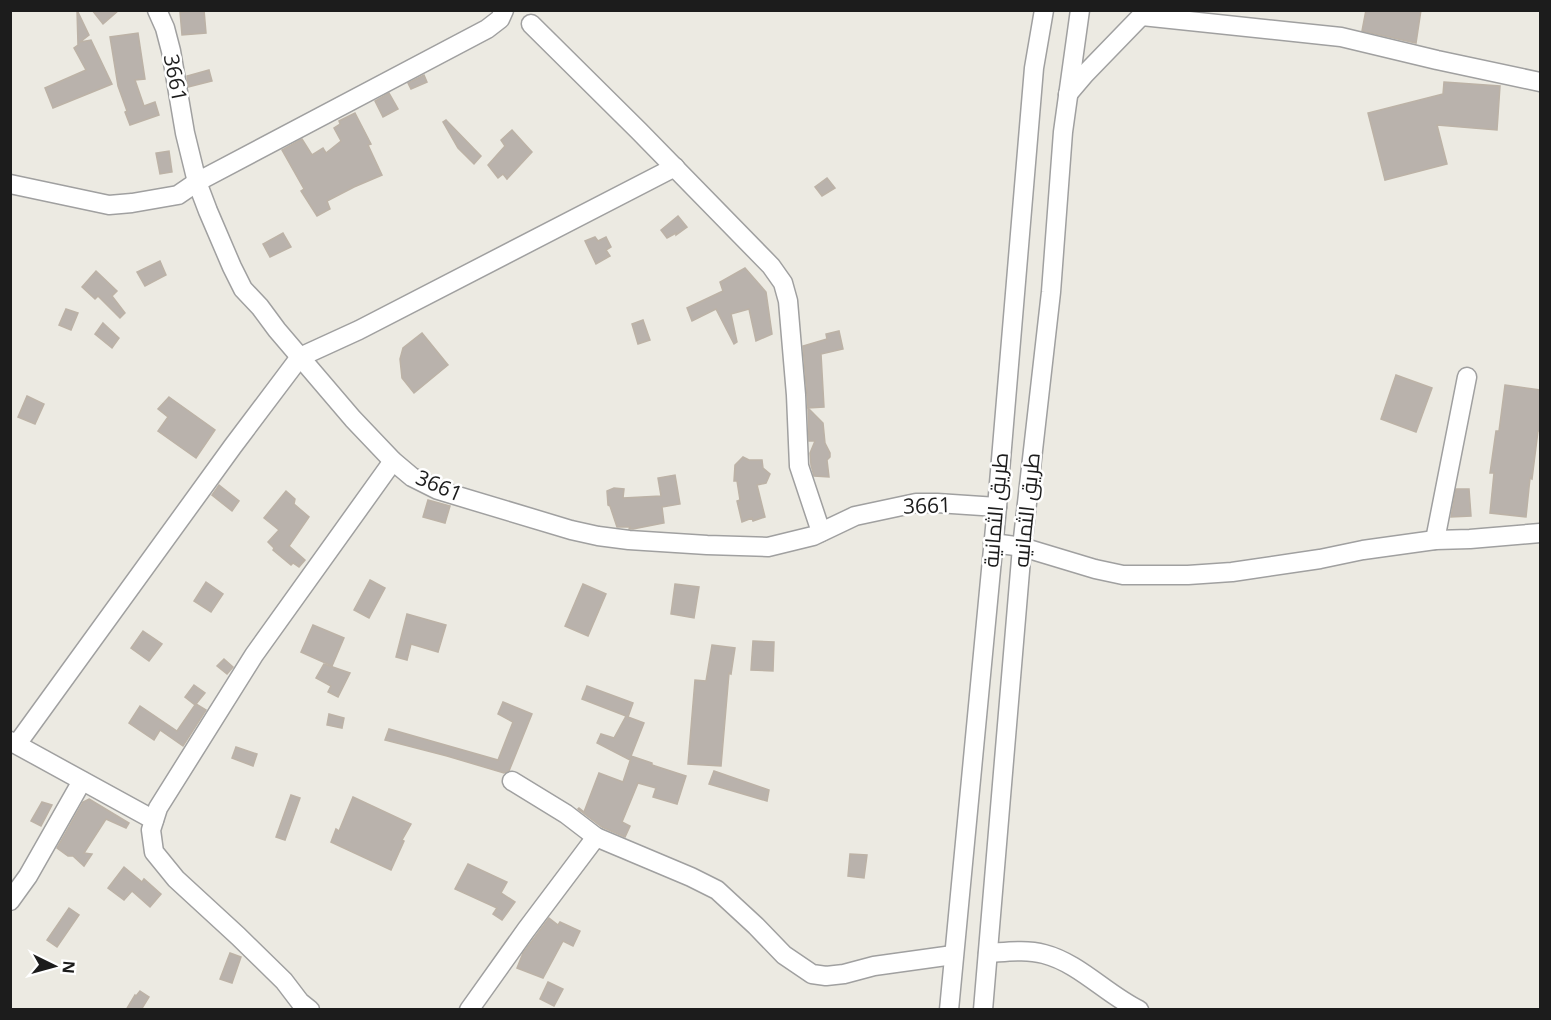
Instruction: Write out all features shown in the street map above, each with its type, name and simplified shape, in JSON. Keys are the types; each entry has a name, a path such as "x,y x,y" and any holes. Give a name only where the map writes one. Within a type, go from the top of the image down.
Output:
{"street":[{"name":"3661","path":"157,10 171,51 197,182 243,289 353,419 393,461 412,477 438,490 541,522 598,536 707,545 768,547 813,536 855,516 916,503 997,507"},
{"path":"10,184 109,205 178,195 197,182 487,29 500,19 504,10"},
{"name":"طريق الثمانية","path":"949,1010 997,507 1034,68 1044,10"},
{"name":"طريق الثمانيه","path":"983,1010 1022,547 1051,292 1063,132 1080,10"},
{"path":"1068,94 1084,74 1145,13 1341,37 1540,82"},
{"path":"531,24 675,167 771,266 783,283 788,301 799,466 820,532"},
{"path":"154,820 14,742 300,357 359,330 675,167"},
{"path":"1435,540 1467,377"},
{"path":"310,1010 300,1002 269,966 176,879 154,852 151,830 158,808 254,655 393,461"},
{"path":"993,543 1022,547 1095,569 1123,574 1188,575 1255,569 1435,540 1540,533"},
{"path":"10,901 28,876 82,781"},
{"path":"512,781 566,814 596,837 717,890 784,955 812,974 826,976 844,974 874,966 953,956"},
{"path":"469,1010 596,837"},
{"path":"988,953 1043,954 1067,963 1139,1010"}],"building":[{"path":"77,10 89,35 80,42 91,40 112,84 53,108 45,88 86,70 74,48 78,45"},
{"path":"92,10 119,10 103,24"},
{"path":"204,10 206,33 182,35 180,12"},
{"path":"1366,10 1421,10 1416,43 1362,31"},
{"path":"138,33 145,79 135,80 144,106 155,102 159,115 130,125 118,86 110,37"},
{"path":"209,70 212,81 188,87 187,76"},
{"path":"424,75 427,82 411,89 408,83"},
{"path":"1444,82 1500,86 1497,130 1437,125 1447,164 1385,180 1368,113 1443,94"},
{"path":"389,93 398,109 383,117 375,101"},
{"path":"355,113 371,144 368,145 382,175 327,201 330,209 317,216 301,191 304,189 282,150 302,139 312,155 323,148 326,153 341,141 334,128 340,124 339,121"},
{"path":"446,120 481,156 474,164 458,148 443,122"},
{"path":"512,130 532,152 507,179 503,174 498,178 488,165 505,146 501,140"},
{"path":"169,151 172,172 160,174 156,153"},
{"path":"827,178 835,188 822,196 815,187"},
{"path":"678,216 687,227 667,238 661,230"},
{"path":"283,233 291,247 270,257 263,244"},
{"path":"595,237 598,241 606,237 611,247 606,250 610,256 596,264 585,241"},
{"path":"160,261 166,275 145,286 137,272"},
{"path":"745,268 766,292 772,334 756,341 749,309 731,314 737,342 734,344 716,309 692,321 687,308 723,291 720,282"},
{"path":"96,271 117,291 112,296 125,313 120,318 98,296 95,299 82,287"},
{"path":"66,309 78,313 71,330 59,325"},
{"path":"643,320 650,340 638,344 632,324"},
{"path":"103,323 119,338 112,348 95,334"},
{"path":"839,331 843,349 821,354 824,407 808,408 803,346 827,339 826,334"},
{"path":"422,333 448,365 414,393 402,378 400,359 403,348"},
{"path":"1396,375 1432,388 1416,432 1381,419"},
{"path":"1505,385 1540,390 1540,431 1538,431 1532,479 1530,478 1526,517 1490,513 1494,473 1490,473 1496,431 1499,431"},
{"path":"27,396 44,404 35,424 18,417"},
{"path":"169,397 215,430 196,458 158,431 168,417 158,409"},
{"path":"808,408 823,423 825,443 830,453 827,460 829,477 814,476 810,453 815,441 809,441"},
{"path":"743,457 749,460 762,460 763,468 770,474 766,483 757,485 765,517 742,522 737,501 740,500 737,481 734,481 735,465"},
{"path":"675,475 680,504 662,507 664,523 633,529 617,527 608,505 607,491 614,488 624,489 623,498 661,496 658,478"},
{"path":"219,485 239,501 232,511 212,495"},
{"path":"1456,489 1469,489 1471,516 1451,517"},
{"path":"286,491 295,499 294,504 309,517 289,546 305,560 299,567 293,563 291,565 273,550 274,548 268,542 279,530 264,518"},
{"path":"428,500 450,506 445,523 423,517"},
{"path":"370,580 385,588 369,618 354,610"},
{"path":"206,582 223,594 211,612 194,601"},
{"path":"583,584 606,594 588,636 565,626"},
{"path":"675,584 699,587 694,618 671,614"},
{"path":"407,614 446,625 438,652 411,644 407,660 396,657"},
{"path":"313,625 344,638 332,666 301,652"},
{"path":"143,631 162,644 149,661 131,648"},
{"path":"753,641 774,642 773,671 751,670"},
{"path":"712,645 735,648 731,674 729,673 721,766 688,764 695,680 706,681"},
{"path":"224,659 233,667 227,674 217,666"},
{"path":"324,664 350,673 338,697 328,692 331,686 316,678"},
{"path":"194,685 205,693 196,704 206,710 183,746 160,730 154,740 129,723 140,706 177,731 195,705 185,697"},
{"path":"587,686 633,703 628,717 644,723 631,756 686,776 677,804 653,797 656,788 638,783 622,822 630,826 625,837 602,827 578,809 584,812 599,773 623,782 631,758 630,760 597,743 601,734 614,738 626,716 582,699"},
{"path":"503,702 532,714 509,771 504,773 385,740 389,729 498,760 513,722 498,714"},
{"path":"329,714 344,718 342,728 327,725"},
{"path":"236,747 257,754 253,766 232,758"},
{"path":"714,771 769,790 767,801 709,784"},
{"path":"291,795 300,798 285,840 276,837"},
{"path":"353,797 411,824 402,840 404,841 391,870 331,842 336,829 339,831"},
{"path":"89,799 129,823 126,828 106,819 84,853 92,854 84,866 73,856 68,856 57,848 83,802"},
{"path":"42,802 52,805 41,826 31,821"},
{"path":"850,854 867,855 864,878 848,876"},
{"path":"468,864 507,882 501,893 515,902 502,920 493,914 497,908 455,889"},
{"path":"124,867 142,882 144,879 161,894 150,907 132,891 124,900 108,888"},
{"path":"69,908 79,915 57,947 47,940"},
{"path":"549,918 558,925 560,922 580,931 573,946 563,941 543,978 517,968 523,953"},
{"path":"230,953 241,957 232,983 220,979"},
{"path":"548,982 563,989 554,1006 540,999"},
{"path":"140,991 149,997 141,1010 126,1010 135,995"}]}
